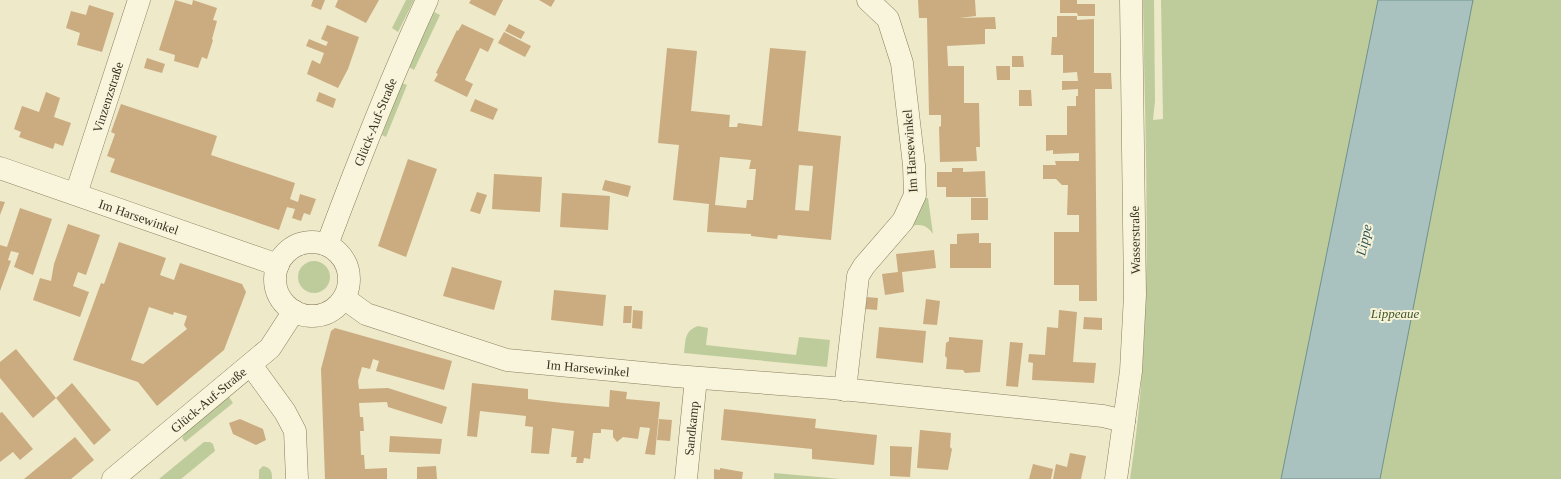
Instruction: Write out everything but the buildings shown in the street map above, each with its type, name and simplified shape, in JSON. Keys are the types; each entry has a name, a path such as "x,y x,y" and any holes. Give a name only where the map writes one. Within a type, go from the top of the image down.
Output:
{"street":[{"name":"Vinzenzstraße","path":"76,194 139,0"},
{"name":"Glück-Auf-Straße","path":"327,245 368,134 427,0"},
{"name":"Im Harsewinkel","path":"845,390 858,276 864,266 903,221 914,195 914,165 902,63 888,19 868,0"},
{"name":"Wasserstraße","path":"1116,479 1131,371 1136,295 1131,0"},
{"name":"Im Harsewinkel","path":"0,168 278,265"},
{"path":"316,242 327,245 337,252 345,262 348,274 348,286 344,298 327,312 316,316 305,315 294,311 279,296 275,276 278,265 284,255 293,247 304,243 316,242"},
{"name":"Im Harsewinkel","path":"344,298 366,314 508,360 696,378 845,390 1103,416 1124,421"},
{"name":"Glück-Auf-Straße","path":"114,479 270,348 294,311"},
{"path":"251,365 285,412 295,431 297,479"},
{"name":"Sandkamp","path":"686,479 696,378"}],"green space":[{"path":"406,0 414,0 398,32 392,28"},
{"name":"Lippeaue","path":"1143,0 1154,0 1155,101 1153,120 1163,119 1161,0 1561,0 1561,479 1130,479 1138,420 1146,300 1147,240"},
{"path":"434,12 440,15 414,70 409,67"},
{"path":"402,83 407,85 386,137 382,135"},
{"path":"926,198 928,198 933,234 926,227 920,225 910,227"},
{"path":"311,261 317,261 326,265 330,277 326,289 317,293 311,293 302,289 298,280 298,274 302,265"},
{"path":"698,326 708,328 706,345 796,355 799,337 830,340 827,367 684,353 686,336 690,330"},
{"path":"229,397 233,403 185,442 182,438 186,431"},
{"path":"204,442 210,442 213,444 215,451 181,479 159,479"},
{"path":"263,466 270,470 272,479 259,479 259,470"},
{"path":"774,473 841,479 774,479"}],"water":[{"name":"Lippe","path":"1378,0 1473,0 1380,479 1281,479"}]}
